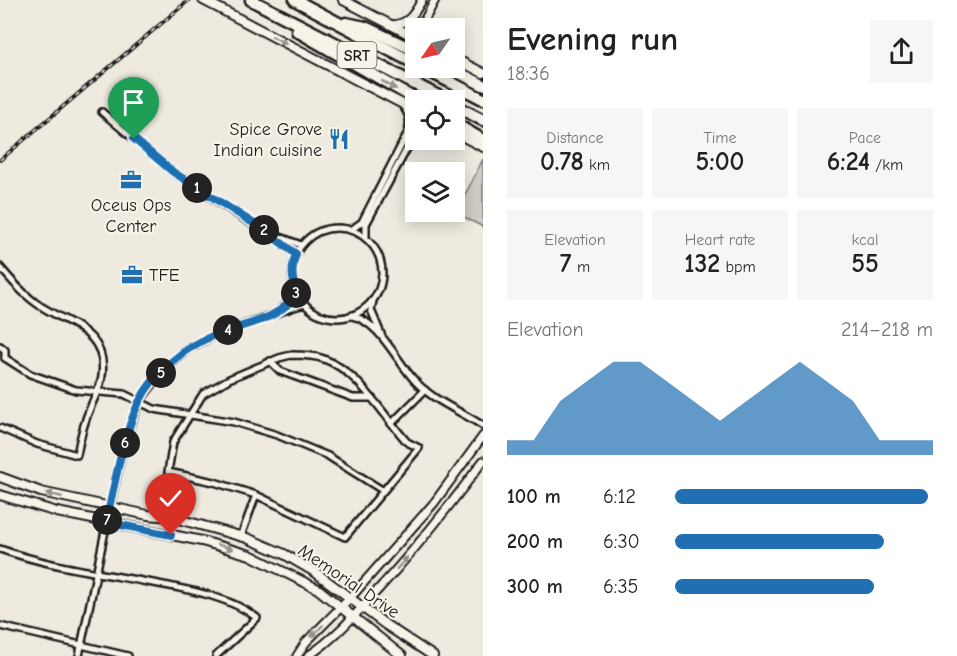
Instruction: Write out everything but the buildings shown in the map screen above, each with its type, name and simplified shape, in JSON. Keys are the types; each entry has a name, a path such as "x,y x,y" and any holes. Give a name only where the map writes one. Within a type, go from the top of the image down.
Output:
{"highway":[{"name":"SRT","path":"251,0 426,90"},
{"name":"SRT","path":"295,0 405,58"},
{"path":"268,9 305,36 405,93"},
{"path":"334,21 365,27 405,46"},
{"path":"465,76 483,85"},
{"path":"442,78 483,99"},
{"path":"465,111 483,120"},
{"path":"465,129 483,140"}],"main road":[{"path":"203,0 405,106"},
{"path":"343,0 405,32"},
{"path":"465,64 483,74"},
{"path":"465,138 483,147"},
{"name":"Memorial Drive","path":"0,477 41,492 148,515 171,517 241,536 284,554 315,572 386,625 433,656"},
{"name":"Memorial Drive","path":"0,495 34,507 202,540 250,555 318,589 340,609 402,656"}],"street":[{"path":"390,25 400,25 408,21 422,0"},
{"path":"426,18 435,0"},
{"path":"351,230 362,222 408,132 410,123 408,113 400,104"},
{"path":"102,112 173,172 267,232 296,254"},
{"path":"366,237 366,224 406,150"},
{"path":"373,301 352,316 341,318 318,314 305,304 292,279 292,269 301,245 312,235 331,228 351,230 366,237 375,248 381,261 383,275 371,310 383,338"},
{"path":"267,232 301,245"},
{"path":"0,267 35,303 78,326 89,335 99,348 103,363 102,377 82,431 77,455 37,444 0,428"},
{"path":"278,312 291,301 297,292"},
{"path":"79,656 106,522 126,440 140,401 169,364 190,348 215,335 305,304"},
{"path":"352,316 364,319 383,338 403,367 425,390 483,426"},
{"path":"0,346 5,350 2,360 30,374 76,390 123,394 154,409 234,422 287,439 328,456 382,490"},
{"path":"291,355 324,358 356,378 370,398 407,442 419,448 345,537 256,495 214,482 168,472 173,442 192,414 196,403 204,394 229,379 270,361 291,355"},
{"path":"270,361 280,371 353,398 370,398"},
{"path":"391,424 425,390"},
{"path":"297,656 306,642 340,609 434,503 483,436"},
{"path":"308,656 319,649 363,606 442,517 483,461"},
{"path":"241,536 256,495"},
{"path":"0,549 33,560 211,597 240,607 257,618 216,656"},
{"path":"0,626 128,656"}],"shaded area":[{"path":"483,159 483,227 465,218 465,195"}],"railway":[{"path":"0,160 189,0"}],"place":[{"name":"Spice Grove Indian cuisine","path":"339,139"},
{"name":"Oceus Ops Center","path":"131,180"},
{"name":"TFE","path":"132,275"}],"route":[{"path":"134,139 173,172 267,232 296,254 292,279 297,292 291,301 278,312 215,335 190,348 169,364 140,401 126,440 106,522 171,535"}]}
